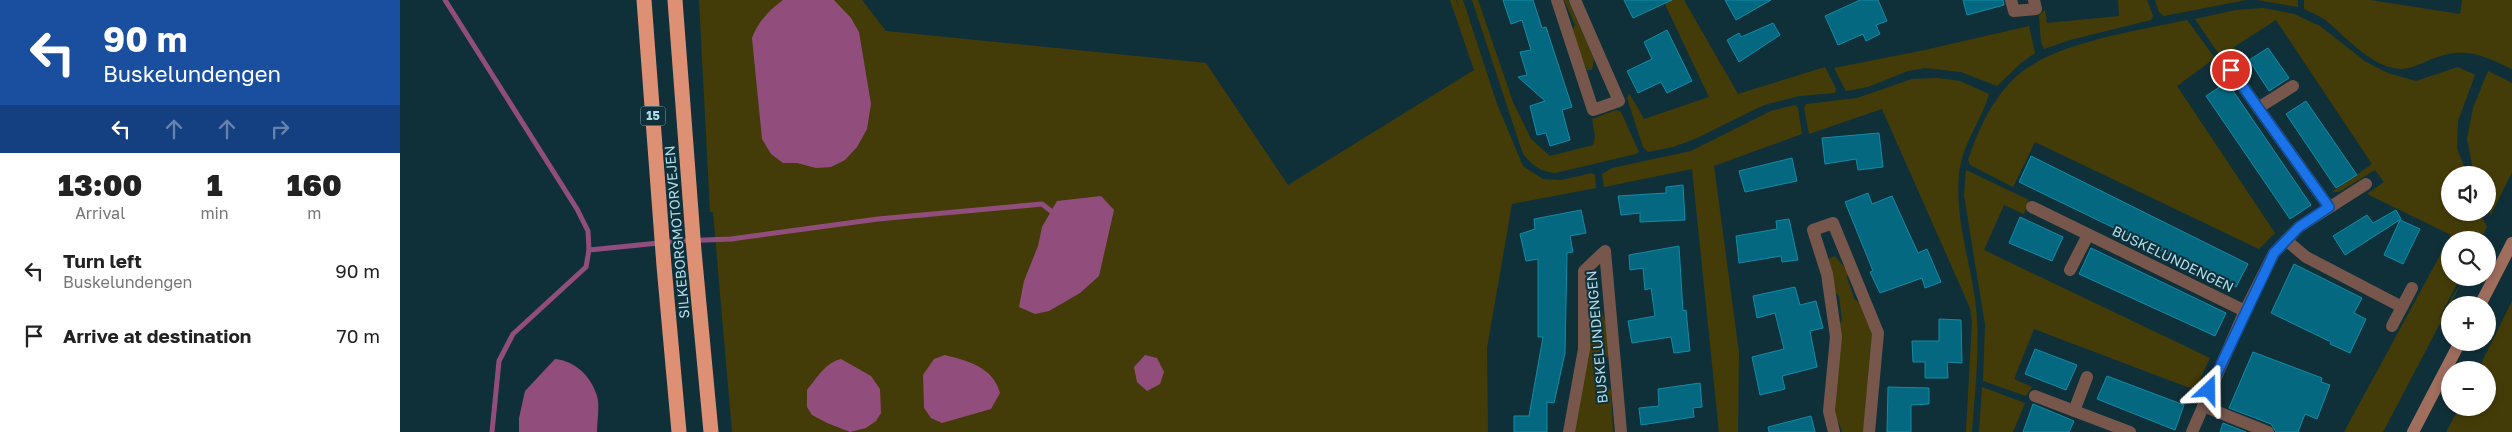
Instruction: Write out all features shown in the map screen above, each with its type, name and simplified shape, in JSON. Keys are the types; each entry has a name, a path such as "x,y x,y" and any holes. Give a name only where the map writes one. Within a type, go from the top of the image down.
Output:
{"highway":[{"name":"SILKEBORGMOTORVEJEN","path":"644,0 661,231 680,432"},
{"name":"SILKEBORGMOTORVEJEN","path":"675,0 692,229 711,432"}],"street":[{"path":"1557,0 1593,110 1619,101 1575,0"},
{"path":"2011,0 2014,11 2036,9 2034,0"},
{"path":"2231,70 2329,207"},
{"path":"2258,108 2293,86"},
{"name":"BUSKELUNDENGEN","path":"2192,432 2245,311 2274,253 2299,227 2366,184"},
{"name":"BUSKELUNDENGEN","path":"2032,207 2245,311"},
{"path":"1834,432 1829,411 1836,337 1827,274 1813,230 1833,223 1878,333 1869,432"},
{"path":"2070,270 2088,234"},
{"path":"2286,240 2306,256 2402,307"},
{"path":"2485,296 2512,243"},
{"name":"BUSKELUNDENGEN","path":"1569,432 1584,349 1584,271 1605,251 1621,432"},
{"path":"2392,326 2412,288"},
{"path":"2413,432 2455,351"},
{"path":"2074,410 2087,377"},
{"path":"2035,396 2130,432"},
{"path":"2203,406 2268,432"}],"shaded area":[{"path":"699,0 862,0 886,31 1206,63 1288,185 1474,70 1450,0 1456,0 1460,10 1457,0 1463,0 1497,104 1523,166 1543,179 1561,180 1592,173 1595,175 1596,188 1512,204 1487,348 1488,432 732,432 713,212 710,212"},
{"path":"783,0 834,0 851,18 859,32 871,104 867,129 857,147 845,160 831,167 816,168 797,163 783,163 771,154 762,139 752,38 764,17"},
{"path":"1472,0 1478,0 1513,102 1531,139 1550,156 1593,145 1595,137 1592,119 1616,110 1621,112 1639,152 1555,173 1545,171 1530,162 1523,154"},
{"path":"1564,0 1568,0 1594,59 1592,70 1587,70 1570,33 1575,25"},
{"path":"1663,0 1684,0 1738,94 1825,67 1836,89 1835,93 1799,96 1764,105 1695,139 1673,147 1648,152 1643,147 1627,98 1629,93 1644,119 1709,97"},
{"path":"2118,0 2147,0 2153,16 2151,20 2070,40 2044,49 2041,42 2039,15 2045,10 2047,23 2119,16"},
{"path":"2155,0 2246,0 2164,16 2159,12"},
{"path":"2257,0 2298,0 2298,7"},
{"path":"2304,0 2370,0 2460,14 2462,0 2512,0 2512,69 2482,56 2464,53 2444,55 2408,68 2389,67 2359,50 2324,19 2304,9"},
{"path":"2263,8 2294,14 2320,26 2366,62 2388,73 2416,81 2458,67 2475,75 2458,121 2457,148 2464,166 2441,166 2441,221 2484,221 2487,227 2485,231 2443,231 2367,194 2384,182 2375,170 2339,192 2332,192 2372,164 2276,20 2234,47 2243,61 2233,68 2226,65 2195,19 2236,10"},
{"path":"2187,20 2215,58 2177,86 2275,233 2259,249 2035,142 2013,187 1970,165 1968,160 1987,114 2009,84 2034,64 2053,54 2098,39"},
{"path":"2029,26 2035,53 2021,63 1997,86 1961,72 1925,68 1908,71 1868,87 1846,91 1834,68 1925,50"},
{"path":"2488,71 2512,83 2512,172 2496,205 2496,166 2472,166 2467,139 2473,108"},
{"path":"1938,78 1960,81 1989,94 1964,153 1959,175 1958,191 1963,237 1977,316 1977,366 1972,432 1966,432 1972,321 1970,308 1882,109 1809,134 1804,108 1806,104 1857,98 1912,79"},
{"path":"1795,105 1798,108 1802,134 1714,166 1739,353 1738,432 1719,432 1692,169 1604,187 1602,174 1612,168 1691,151 1771,111"},
{"path":"1966,170 2029,200 2024,214 2004,205 1984,250 2210,358 2195,390 2034,329 2014,379 2032,387 2026,396 1983,381 1985,325 1964,195"},
{"path":"1101,196 1114,210 1099,276 1080,293 1049,311 1035,314 1019,307 1024,281 1038,246 1042,227 1057,201"},
{"path":"2441,253 2441,286 2456,286 2451,296 2441,296 2441,314 2437,322 2441,315 2441,322 2383,432 2344,432"},
{"path":"1835,256 1848,272 1847,278 1855,300 1863,305 1872,332 1864,432 1842,432 1839,423 1835,422 1839,325 1842,320 1839,296 1834,291 1828,259"},
{"path":"1589,300 1595,300 1599,306 1606,326 1609,355 1603,361 1605,384 1611,390 1613,432 1572,432"},
{"path":"2512,301 2512,432 2446,432 2455,416 2496,416 2496,361 2482,361 2487,351 2496,351 2496,333"},
{"path":"945,355 971,363 986,371 992,377 1000,393 991,409 942,423 931,418 924,408 923,375 934,359"},
{"path":"1145,355 1157,358 1164,372 1160,384 1147,391 1137,382 1134,367"},
{"path":"555,359 575,366 591,382 598,400 597,432 519,432 519,418 525,391"},
{"path":"841,359 871,376 880,389 881,413 876,421 866,428 850,432 812,415 807,407 807,390 826,367"},
{"path":"1982,387 2025,403 2013,432 1979,432"}],"building":[{"path":"1503,0 1533,0 1542,28 1546,27 1572,107 1562,110 1570,140 1550,146 1546,133 1537,135 1530,106 1545,101 1518,77 1527,75 1520,52 1531,50 1522,20 1511,24"},
{"path":"1624,0 1672,0 1633,18"},
{"path":"1725,0 1771,0 1736,20"},
{"path":"1860,0 1878,0 1887,21 1876,25 1880,34 1866,41 1863,34 1838,45 1825,16"},
{"path":"1963,0 2003,0 2004,5 1967,15"},
{"path":"1773,23 1780,35 1739,62 1727,40 1739,33 1741,37"},
{"path":"1667,30 1692,81 1667,93 1661,82 1638,93 1627,71 1652,59 1644,42"},
{"path":"2268,48 2289,78 2269,91 2249,60"},
{"path":"2227,82 2311,205 2290,219 2206,96"},
{"path":"2306,101 2357,175 2336,188 2286,114"},
{"path":"1879,133 1883,167 1858,170 1856,159 1825,164 1822,138"},
{"path":"2031,156 2248,264 2236,287 2019,182"},
{"path":"1792,158 1797,181 1745,192 1739,171"},
{"path":"1683,185 1685,220 1640,222 1640,213 1621,215 1618,196 1666,193 1666,187"},
{"path":"1868,193 1872,204 1892,196 1918,253 1927,249 1941,282 1925,288 1922,278 1880,293 1870,272 1873,271 1845,202"},
{"path":"1581,210 1586,233 1570,236 1573,252 1567,253 1565,353 1554,403 1547,402 1547,432 1514,432 1514,416 1529,416 1543,337 1538,337 1538,259 1526,261 1520,234 1535,229 1534,219"},
{"path":"2396,210 2401,219 2345,255 2333,236 2367,215 2373,223"},
{"path":"2020,217 2063,237 2052,261 2009,243"},
{"path":"1789,219 1798,260 1782,262 1781,256 1739,263 1736,236 1777,229 1776,221"},
{"path":"2400,220 2420,229 2403,264 2384,255"},
{"path":"1679,246 1683,311 1686,310 1690,351 1674,353 1671,337 1632,343 1628,321 1655,316 1651,288 1645,290 1643,268 1630,270 1629,255"},
{"path":"2091,248 2226,313 2215,336 2079,274"},
{"path":"2294,264 2362,298 2354,313 2366,319 2350,353 2271,313"},
{"path":"1795,287 1800,305 1816,301 1823,328 1810,331 1817,367 1782,376 1785,389 1760,395 1752,357 1784,349 1775,313 1757,318 1753,296"},
{"path":"1939,319 1961,320 1962,363 1947,362 1948,378 1925,378 1925,362 1913,362 1912,341 1939,341"},
{"path":"2035,349 2077,365 2066,390 2025,374"},
{"path":"2253,352 2322,378 2321,382 2330,385 2317,419 2305,414 2298,432 2276,432 2271,424 2229,408"},
{"path":"2107,376 2184,405 2175,430 2097,399"},
{"path":"1700,383 1702,407 1693,408 1694,417 1641,425 1639,408 1659,406 1658,389"},
{"path":"1888,387 1929,388 1929,404 1911,405 1911,432 1887,432"},
{"path":"2033,404 2074,421 2069,432 2023,432"},
{"path":"1811,416 1815,432 1769,432 1768,427"},
{"path":"2223,423 2246,432 2220,432"}],"waterway":[{"path":"445,0 577,209 588,231 589,250"},
{"path":"492,432 499,361 513,334 586,267 589,250 679,241 731,239 878,219 1042,204 1051,211"}],"route":[{"path":"2209,390 2274,253 2299,227 2329,207 2231,70"}]}
